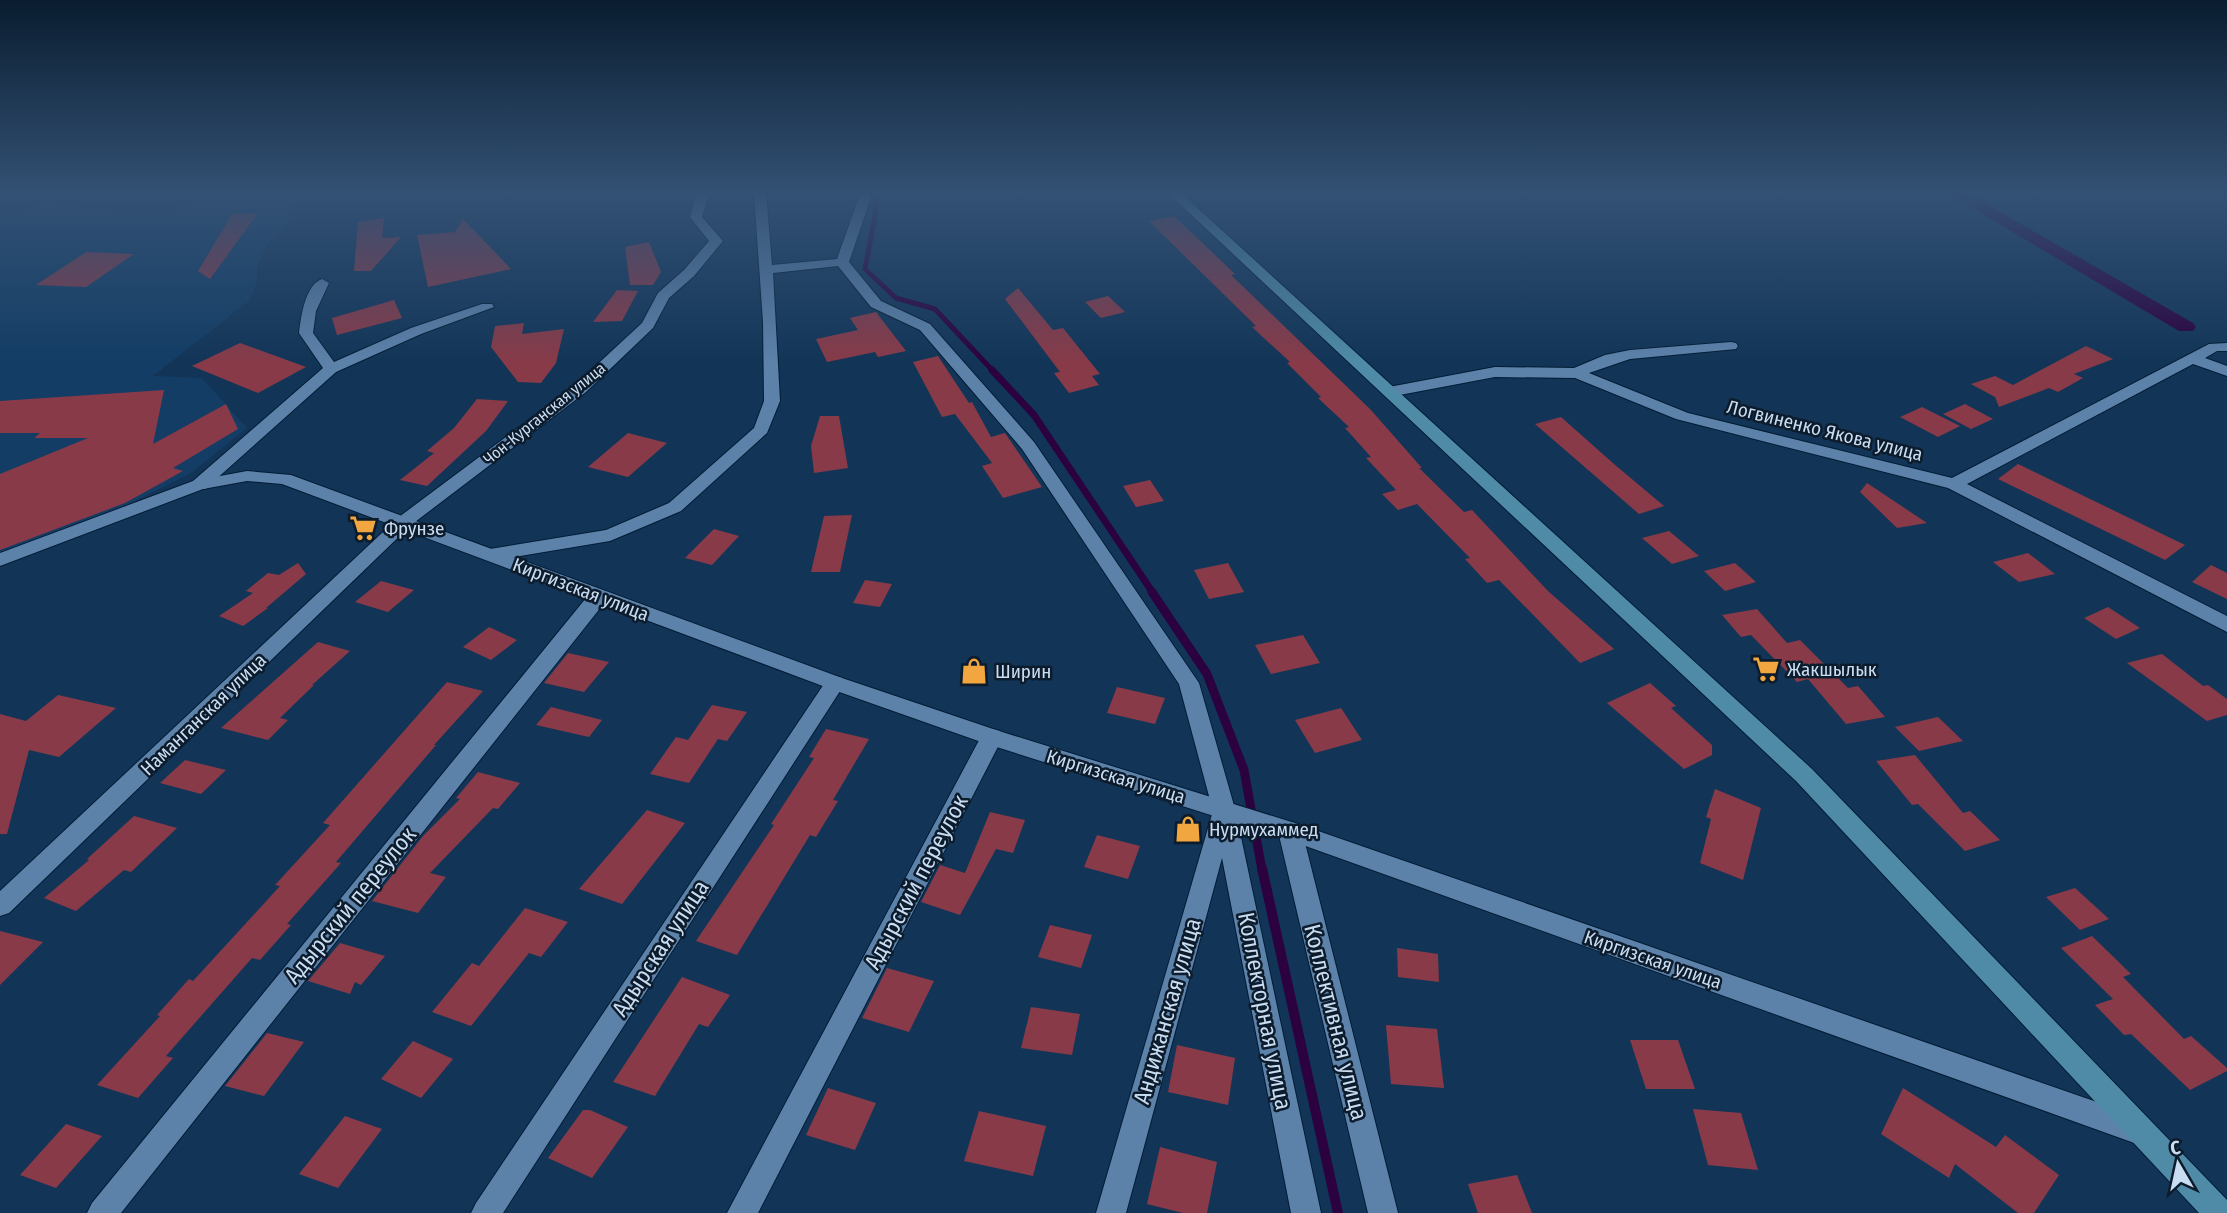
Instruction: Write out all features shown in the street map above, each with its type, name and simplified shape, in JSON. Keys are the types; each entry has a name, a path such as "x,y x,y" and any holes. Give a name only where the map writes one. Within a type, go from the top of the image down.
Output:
{"main road":[{"name":"Киргизская улица","path":"1235,250 1804,775 2219,1213"}],"street":[{"name":"Чон-Курганская улица","path":"405,521 580,389 648,325 663,296 689,273 709,250"},
{"path":"490,555 610,535 675,507 761,430 772,401 764,250"},
{"path":"766,270 842,262 846,250"},
{"name":"Коллекторная улица","path":"842,262 876,304 925,327 1028,446 1189,683 1224,809 1306,1213"},
{"path":"322,284 309,311 306,333 331,369"},
{"path":"0,560 199,485 331,369 416,331 487,307"},
{"path":"1577,373 1585,367 1635,353 1731,346"},
{"path":"1954,484 2192,358 2214,347 2227,347"},
{"path":"2192,358 2227,371"},
{"name":"Логвиненко Якова улица","path":"1389,392 1495,372 1577,373 1682,416 1954,484 2162,589 2227,625"},
{"name":"Киргизская улица","path":"199,485 247,477 285,479 405,521 598,597 835,682 992,737 1290,831 2145,1133"},
{"name":"Наманганская улица","path":"4,897 405,521"},
{"name":"Адырский переулок","path":"102,1213 598,597"},
{"name":"Адырская улица","path":"486,1213 835,682"},
{"name":"Адырский переулок","path":"742,1213 992,737"},
{"name":"Андижанская улица","path":"1111,1213 1224,809"},
{"name":"Коллективная улица","path":"1290,831 1383,1213"}],"shaded area":[{"path":"0,250 265,250 257,267 257,282 249,301 153,376 202,378 247,428 191,473 115,511 0,555"}],"building":[{"path":"211,250 231,250 210,279 198,271"},
{"path":"356,250 390,250 371,271 354,271"},
{"path":"420,250 492,250 511,269 428,287"},
{"path":"625,250 652,250 661,272 653,285 630,285"},
{"path":"1178,250 1209,250 1235,274 1231,275 1370,409 1422,468 1419,468 1464,512 1472,510 1548,591 1614,649 1580,663 1499,580 1487,583 1465,559 1470,558 1417,504 1398,510 1382,494 1396,490 1366,458 1371,457 1345,428 1349,427 1318,398 1321,397 1287,363 1290,362 1252,327 1256,326"},
{"path":"86,252 134,254 86,287 36,285"},
{"path":"1018,288 1053,330 1063,328 1100,374 1092,376 1099,385 1069,393 1054,373 1060,372 1005,299"},
{"path":"617,290 638,291 622,321 593,322"},
{"path":"1108,296 1125,312 1101,318 1085,302"},
{"path":"394,300 402,318 337,335 332,318"},
{"path":"876,312 906,351 878,357 875,352 827,362 816,339 858,330 850,318"},
{"path":"524,323 522,334 564,329 556,363 541,383 518,382 491,347 495,326"},
{"path":"240,343 306,367 258,393 192,366"},
{"path":"2086,346 2113,359 2074,374 2083,378 2058,392 2049,388 1999,407 1995,397 1971,384 1995,376 2013,385"},
{"path":"938,356 969,403 972,402 991,437 1005,433 1042,487 1003,498 982,466 992,463 955,414 942,417 913,362"},
{"path":"164,390 153,444 226,404 238,429 173,468 183,471 125,503 0,550 0,474 88,438 34,438 40,433 0,433 0,401"},
{"path":"477,399 508,401 486,431 427,486 400,480 434,453 427,451 454,428"},
{"path":"1965,404 1993,419 1971,429 1943,414"},
{"path":"1922,407 1960,426 1938,437 1900,417"},
{"path":"820,416 839,416 848,468 814,473 811,446"},
{"path":"1561,417 1664,506 1639,514 1535,424"},
{"path":"628,433 667,443 628,477 588,467"},
{"path":"2018,464 2185,545 2165,560 1998,479"},
{"path":"1150,480 1164,501 1136,507 1123,486"},
{"path":"1867,483 1927,523 1897,528 1860,492"},
{"path":"852,515 840,572 811,572 824,516"},
{"path":"714,529 739,536 712,565 685,558"},
{"path":"1669,531 1699,556 1672,564 1642,538"},
{"path":"2028,553 2055,574 2019,582 1993,562"},
{"path":"298,563 306,574 243,626 219,616 253,593 246,591 268,573 279,575"},
{"path":"1228,563 1244,592 1209,599 1194,570"},
{"path":"1735,563 1756,582 1725,591 1704,571"},
{"path":"2211,565 2227,573 2227,599 2192,582"},
{"path":"865,580 892,584 880,607 853,603"},
{"path":"381,581 414,590 388,612 355,602"},
{"path":"2108,607 2140,628 2116,639 2084,618"},
{"path":"1757,609 1787,643 1800,640 1848,688 1858,686 1885,717 1846,724 1808,679 1797,682 1751,635 1741,637 1722,615"},
{"path":"489,627 517,640 491,660 463,647"},
{"path":"1303,635 1320,663 1271,674 1255,645"},
{"path":"318,642 350,651 280,718 288,720 268,740 221,728"},
{"path":"568,653 609,662 584,692 544,683"},
{"path":"2162,654 2203,686 2208,685 2227,699 2227,715 2207,721 2127,663"},
{"path":"447,682 483,691 336,862 341,863 287,924 291,925 260,960 252,958 166,1056 173,1058 138,1098 97,1085 160,1016 157,1015 189,979 193,981 280,886 275,885 330,825 323,823"},
{"path":"1650,683 1676,706 1671,708 1712,745 1712,755 1684,769 1607,703"},
{"path":"1117,687 1165,698 1155,724 1107,713"},
{"path":"58,695 116,708 59,757 29,750 7,834 0,834 0,714 26,721"},
{"path":"712,705 747,712 727,741 718,739 689,783 650,774 676,737 688,740"},
{"path":"551,707 602,720 589,737 536,725"},
{"path":"1341,708 1362,740 1315,753 1295,720"},
{"path":"1938,717 1963,741 1919,751 1895,727"},
{"path":"826,729 869,739 833,800 838,801 816,837 810,835 737,955 696,941 774,825 771,824 814,758 809,757"},
{"path":"1915,755 1963,813 1970,811 2000,840 1965,851 1918,804 1912,805 1876,761"},
{"path":"185,760 226,770 201,794 160,783"},
{"path":"478,772 520,783 498,809 493,808 430,873 446,877 418,913 372,901 423,836 460,799 456,798"},
{"path":"1715,789 1761,808 1743,880 1700,863 1711,819 1706,817"},
{"path":"647,810 685,823 622,904 579,889"},
{"path":"990,812 1025,820 1013,853 996,849 960,915 921,902 940,865 965,873"},
{"path":"134,816 177,828 131,872 124,870 76,911 44,898 89,860 87,859"},
{"path":"1097,835 1140,846 1128,879 1084,867"},
{"path":"2075,888 2109,919 2080,930 2046,897"},
{"path":"525,908 568,922 541,957 529,953 471,1026 432,1012 472,963 479,966"},
{"path":"1050,925 1092,935 1081,968 1038,957"},
{"path":"0,931 43,942 0,985"},
{"path":"2092,936 2131,974 2123,977 2184,1039 2191,1036 2227,1068 2227,1071 2190,1090 2131,1034 2124,1035 2095,1005 2113,999 2061,948"},
{"path":"340,943 385,956 361,985 355,982 350,994 308,981"},
{"path":"1397,948 1438,954 1439,982 1398,977"},
{"path":"887,968 934,981 909,1032 862,1018"},
{"path":"682,977 730,995 708,1027 699,1024 655,1096 613,1082"},
{"path":"1031,1007 1080,1014 1072,1055 1021,1048"},
{"path":"1386,1025 1437,1029 1444,1088 1391,1084"},
{"path":"267,1033 304,1042 264,1096 225,1086"},
{"path":"1630,1040 1678,1040 1695,1089 1646,1089"},
{"path":"413,1041 453,1059 421,1098 381,1079"},
{"path":"1177,1045 1235,1058 1228,1105 1168,1092"},
{"path":"828,1088 876,1103 855,1150 806,1135"},
{"path":"1903,1088 1996,1147 2005,1135 2059,1175 2034,1213 2018,1213 1955,1164 1949,1178 1881,1134"},
{"path":"1693,1109 1741,1113 1758,1170 1708,1165"},
{"path":"583,1110 590,1110 628,1127 592,1178 548,1158"},
{"path":"979,1111 1046,1126 1033,1176 964,1161"},
{"path":"345,1116 382,1129 338,1188 299,1174"},
{"path":"66,1124 102,1136 56,1188 20,1175"},
{"path":"1160,1147 1217,1162 1207,1213 1183,1213 1147,1204"},
{"path":"1517,1175 1532,1213 1478,1213 1468,1184"}],"waterway":[{"path":"869,250 865,269 896,298 935,309 994,372"},
{"path":"2053,250 2186,327"},
{"path":"992,370 1034,415 1153,593"},
{"path":"1152,592 1207,674 1244,770 1262,870"},
{"path":"1262,868 1338,1213"}],"place":[{"name":"Фрунзе","path":"363,528"},
{"name":"Жакшылык","path":"1766,669"},
{"name":"Ширин","path":"974,671"},
{"name":"Нурмухаммед","path":"1188,829"}]}
